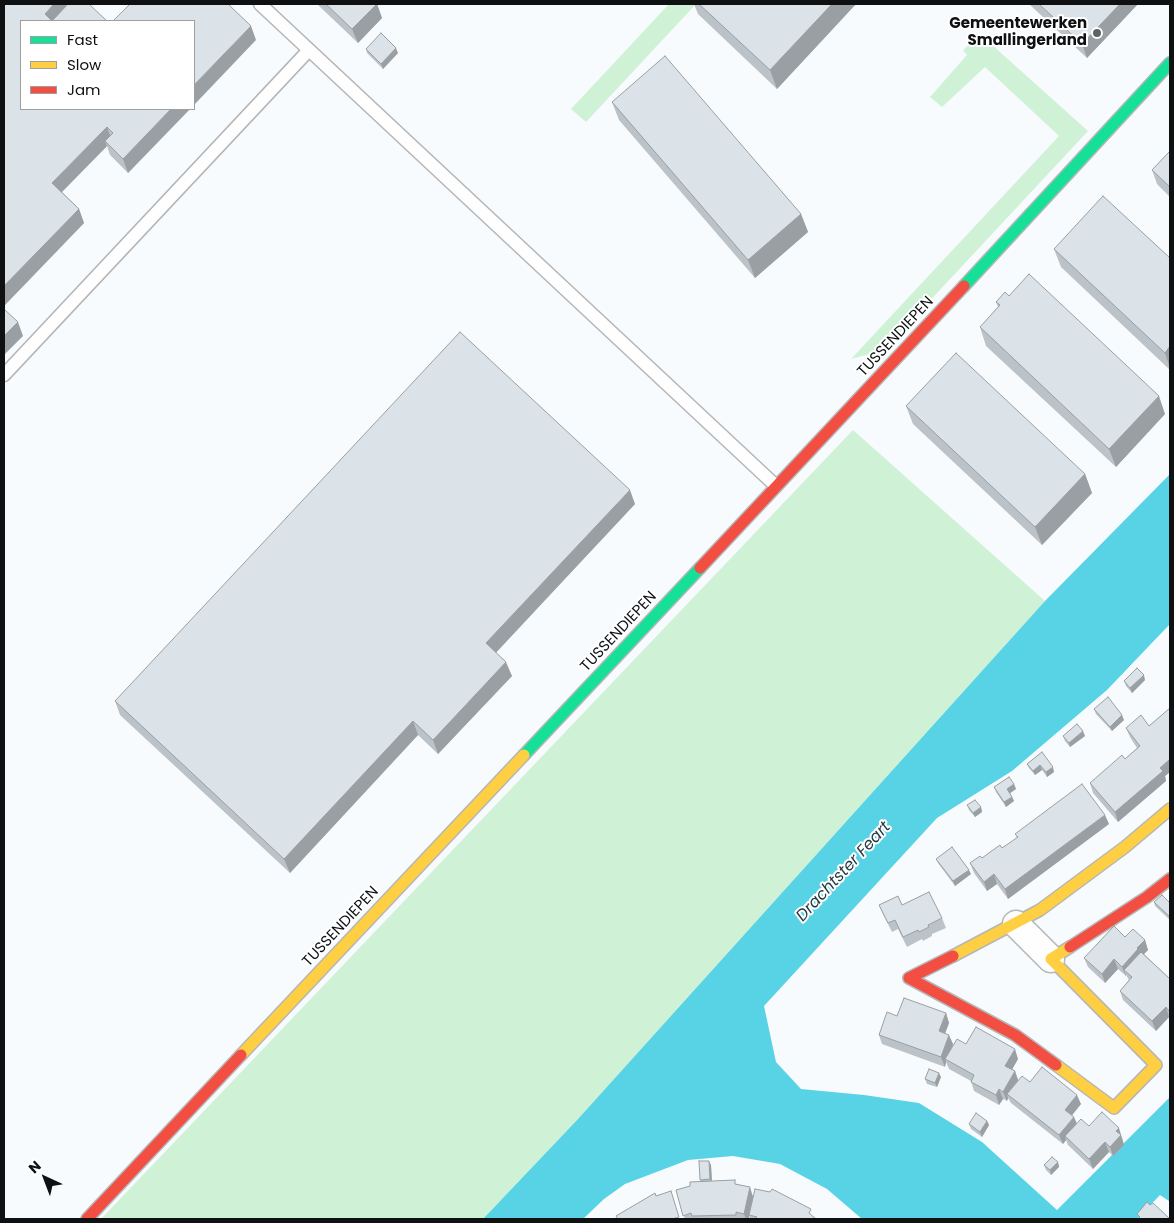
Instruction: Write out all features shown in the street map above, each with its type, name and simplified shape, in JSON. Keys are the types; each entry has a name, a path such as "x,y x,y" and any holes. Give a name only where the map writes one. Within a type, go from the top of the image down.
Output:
{"street":[{"name":"TUSSENDIEPEN","path":"87,1219 776,486 1170,63"},
{"path":"1016,924 1156,1064 1114,1108 1015,1035 909,978 1040,910 1125,847 1170,809"},
{"path":"1051,959 1147,897 1170,879"}],"lane":[{"path":"260,4 776,486"},
{"path":"4,376 310,50"}],"green space":[{"path":"669,4 696,4 586,122 571,109"},
{"path":"981,35 1088,131 884,350 851,359 1059,136 985,67 942,107 930,97 967,55 963,50"},
{"path":"853,430 1045,601 578,1119 483,1219 101,1219"}],"water":[{"name":"Drachtster Feart","path":"1170,474 1170,624 1107,690 1012,771 937,818 764,1006 776,1062 801,1089 919,1103 982,1142 1057,1210 1170,1097 1170,1200 1160,1195 1137,1219 862,1219 827,1189 780,1164 733,1156 688,1160 625,1184 604,1199 583,1219 483,1219 578,1119 1045,601"}],"building":[{"path":"4,4 54,4 45,14 51,20 20,20 20,110 170,110 123,159 105,141 113,133 107,127 52,183 79,209 4,286"},
{"path":"68,4 89,4 106,20 53,20"},
{"path":"130,4 228,4 251,26 195,84 195,20 114,20"},
{"path":"326,4 377,4 352,29"},
{"path":"699,4 832,4 770,70"},
{"path":"1039,4 1120,4 1082,44"},
{"path":"381,33 396,48 381,64 366,49"},
{"path":"665,56 801,214 748,260 612,102"},
{"path":"1170,151 1170,187 1152,170"},
{"path":"1103,196 1170,258 1170,346 1165,353 1054,249"},
{"path":"1029,274 1159,396 1109,449 980,327 1000,305 996,302 1005,292 1009,296"},
{"path":"4,309 18,322 4,336"},
{"path":"460,332 630,490 486,643 506,662 433,740 413,721 284,859 115,701"},
{"path":"956,353 1085,474 1035,527 906,406"},
{"path":"1137,668 1144,675 1130,688 1124,681"},
{"path":"1108,697 1122,715 1110,727 1094,709"},
{"path":"1170,708 1170,759 1160,768 1163,771 1115,812 1090,783 1122,755 1125,759 1140,746 1126,728 1141,715 1149,726"},
{"path":"1077,724 1083,731 1069,743 1063,736"},
{"path":"1042,752 1053,767 1046,772 1040,765 1033,771 1027,764"},
{"path":"1009,777 1014,784 1007,789 1012,797 1004,802 994,787"},
{"path":"1082,784 1105,815 1005,889 994,874 984,882 970,863 980,856 982,858 1000,845 1002,848 1018,837 1015,834"},
{"path":"975,800 981,807 973,813 967,805"},
{"path":"952,847 969,870 953,881 936,859"},
{"path":"929,892 942,918 919,932 918,930 903,937 895,920 888,923 879,905 898,896 902,905"},
{"path":"1162,895 1170,903 1170,917 1154,902"},
{"path":"1114,926 1125,937 1133,929 1145,940 1122,967 1114,959 1102,974 1084,958"},
{"path":"1141,952 1170,979 1170,1012 1166,1007 1152,1021 1120,991 1132,977 1124,970"},
{"path":"904,998 946,1013 939,1031 949,1035 941,1057 879,1035 887,1012 897,1016"},
{"path":"976,1027 1015,1049 1005,1066 1015,1071 1003,1092 999,1089 996,1095 971,1082 974,1075 945,1059 957,1039 966,1044"},
{"path":"1042,1067 1077,1095 1065,1110 1074,1117 1059,1135 1007,1094 1022,1076 1030,1082"},
{"path":"929,1069 939,1073 935,1083 925,1079"},
{"path":"1102,1112 1119,1128 1116,1131 1121,1135 1110,1147 1105,1142 1089,1159 1065,1136 1081,1119 1089,1126"},
{"path":"976,1113 987,1121 980,1132 969,1124"},
{"path":"1052,1157 1058,1162 1050,1170 1044,1165"},
{"path":"699,1161 709,1161 710,1179 700,1180"},
{"path":"735,1180 735,1184 750,1187 744,1214 736,1212 736,1215 692,1216 691,1213 683,1216 676,1190 690,1186 690,1182"},
{"path":"755,1189 770,1192 772,1189 811,1209 809,1213 816,1219 755,1219 757,1217 749,1215"},
{"path":"671,1191 679,1217 672,1219 618,1219 616,1216 655,1193 656,1196"},
{"path":"1147,1202 1150,1205 1153,1203 1169,1218 1137,1219 1140,1217 1137,1214"}],"traffic: fast":[{"path":"964,286 1170,63"},
{"path":"524,755 700,568"}],"traffic: slow":[{"path":"241,1055 524,755"},
{"path":"953,956 1040,910 1125,847 1170,809"},
{"path":"1056,1065 1114,1108 1156,1065 1051,959 1070,947"}],"traffic: jam":[{"path":"700,568 964,286"},
{"path":"1070,947 1147,897 1170,879"},
{"path":"953,956 909,978 1015,1035 1056,1065"},
{"path":"87,1219 241,1055"}],"place":[{"name":"Gemeentewerken Smallingerland","path":"1097,33"}]}
